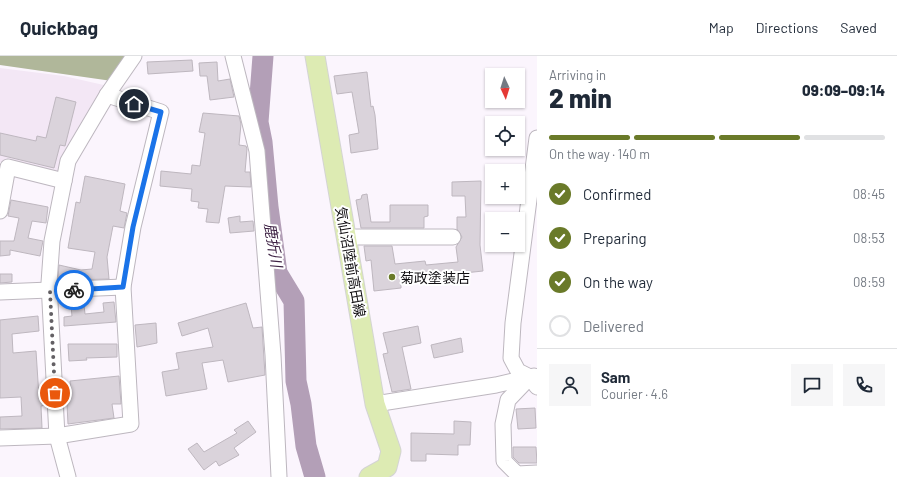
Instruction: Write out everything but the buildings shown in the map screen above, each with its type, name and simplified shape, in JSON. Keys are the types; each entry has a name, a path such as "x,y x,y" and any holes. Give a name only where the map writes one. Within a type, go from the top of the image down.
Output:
{"main road":[{"name":"気仙沼陸前高田線","path":"315,56 375,404 391,451 388,472"},
{"path":"369,477 388,472"}],"street":[{"path":"68,477 57,436 50,291 52,242 68,160 107,95 134,56"},
{"path":"233,56 257,150 273,355 279,477"},
{"path":"0,438 57,436 131,424 123,287 133,227 161,112 107,95"},
{"path":"535,380 518,370 511,358 513,323 537,138"},
{"path":"0,211 8,167 64,181"},
{"path":"346,237 453,237"},
{"path":"0,292 123,287"},
{"path":"375,404 535,380"},
{"path":"535,380 508,400 503,424 504,461 516,474 537,473"}],"shaded area":[{"path":"0,68 64,76 108,86 57,175 0,162"}],"green space":[{"path":"0,56 126,56 112,81 0,65"}],"waterway":[{"name":"鹿折川","path":"263,56 258,122 262,142 268,207 277,273 294,301 296,381 301,404 306,446 315,477"}],"way so far":[{"path":"55,393 50,291 74,290"}],"place":[{"name":"菊政塗装店","path":"392,277"}],"route":[{"path":"74,290 123,287 133,227 161,112 134,104"}]}
